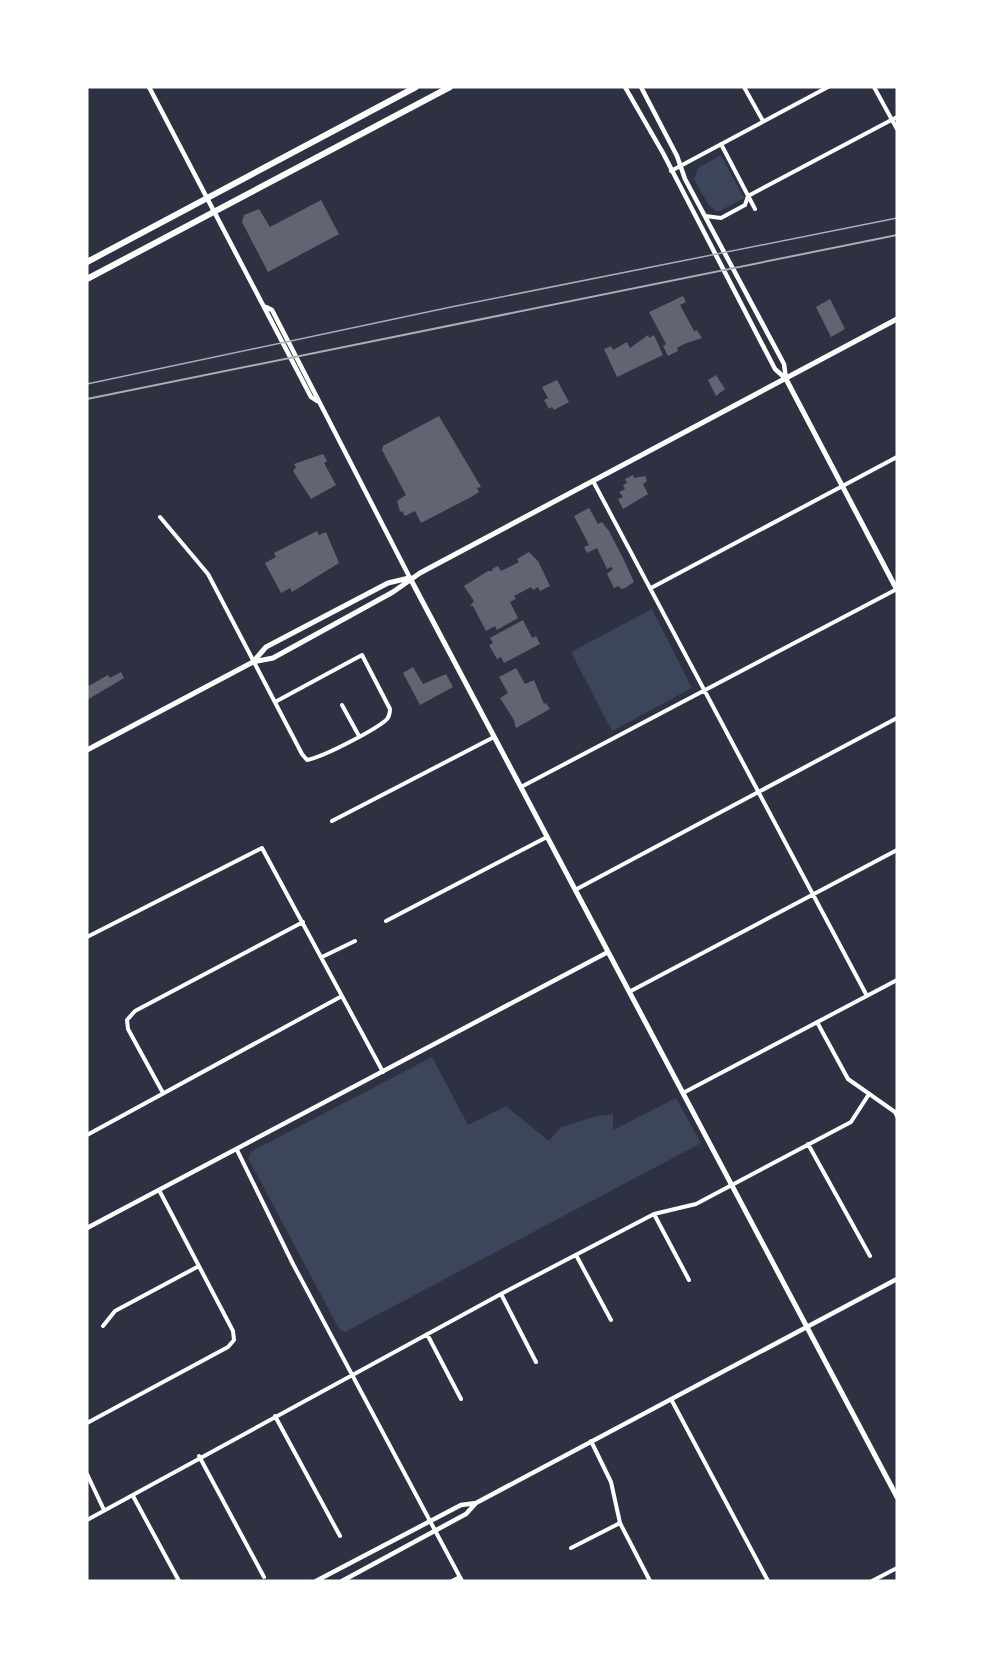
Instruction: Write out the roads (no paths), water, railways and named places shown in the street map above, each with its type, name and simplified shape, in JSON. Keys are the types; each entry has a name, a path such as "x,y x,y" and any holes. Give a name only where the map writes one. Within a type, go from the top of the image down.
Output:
{"main road":[{"path":"87,262 416,87"},
{"path":"87,279 450,87"},
{"path":"87,750 253,662 273,658 393,592 410,578 897,320"},
{"path":"786,379 897,589"},
{"path":"253,662 266,647 388,583 410,578"},
{"path":"410,578 897,1497"}],"street":[{"path":"149,87 266,307 266,313 311,397 317,401 410,578"},
{"path":"625,87 775,369 786,379"},
{"path":"640,87 705,216 784,364 786,379"},
{"path":"744,87 763,122"},
{"path":"671,171 828,87"},
{"path":"874,87 897,129"},
{"path":"705,216 721,218 745,205 748,196 897,117"},
{"path":"721,144 755,209"},
{"path":"651,588 897,457"},
{"path":"592,481 867,996"},
{"path":"160,517 208,574 253,662 275,702 307,760 316,758 386,721 390,715 390,709 362,655 275,702"},
{"path":"521,788 897,589"},
{"path":"342,705 359,735"},
{"path":"575,890 897,718"},
{"path":"332,821 494,737"},
{"path":"386,921 547,837"},
{"path":"87,937 262,848 383,1072"},
{"path":"629,992 897,850"},
{"path":"164,1094 128,1029 127,1020 135,1011 303,922"},
{"path":"322,957 355,941"},
{"path":"87,1228 608,952"},
{"path":"683,1093 897,980"},
{"path":"87,1135 342,996"},
{"path":"817,1022 848,1079 895,1112 897,1116"},
{"path":"87,1520 133,1496 199,1456 654,1214 696,1204 850,1122 869,1094"},
{"path":"808,1144 870,1256"},
{"path":"237,1150 292,1264 461,1579 452,1581"},
{"path":"87,1423 228,1347 234,1340 233,1330 159,1190"},
{"path":"654,1214 689,1280"},
{"path":"576,1255 611,1320"},
{"path":"102,1326 115,1311 199,1266"},
{"path":"342,1581 466,1514 476,1503 897,1278"},
{"path":"501,1294 536,1362"},
{"path":"427,1334 461,1399"},
{"path":"671,1398 768,1581"},
{"path":"275,1416 340,1536"},
{"path":"591,1441 611,1482 620,1523 650,1581"},
{"path":"199,1456 264,1577"},
{"path":"87,1474 104,1510"},
{"path":"133,1496 179,1581"},
{"path":"316,1581 461,1505 476,1503"},
{"path":"571,1548 620,1523"},
{"path":"875,1580 897,1568"}],"tram line":[{"path":"87,384 451,307 897,218"}],"railway":[{"path":"87,399 897,235"}]}
